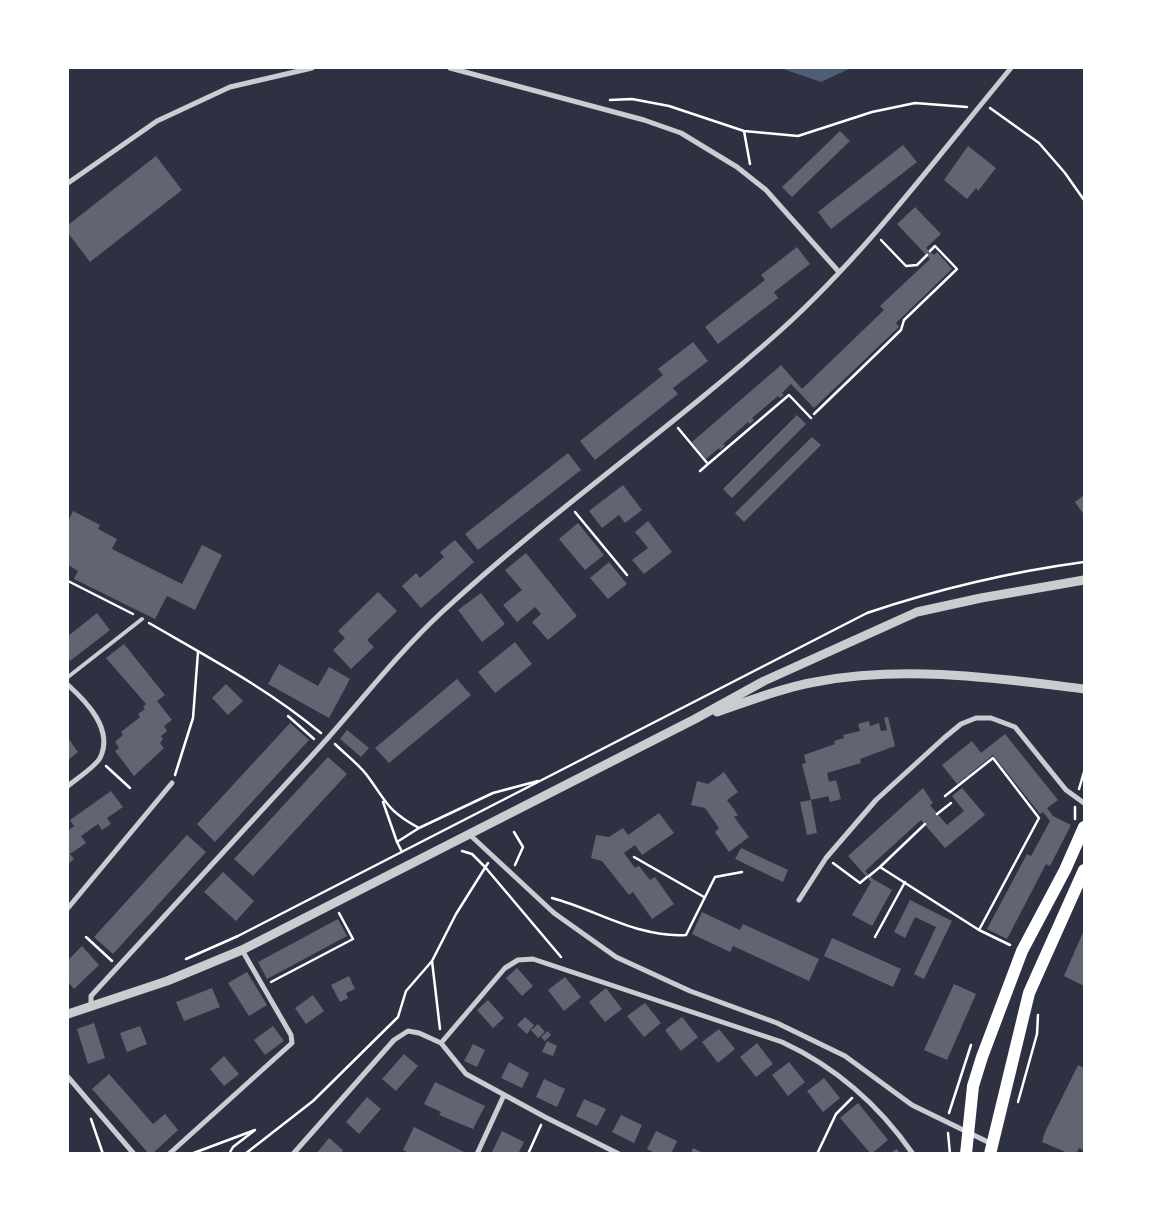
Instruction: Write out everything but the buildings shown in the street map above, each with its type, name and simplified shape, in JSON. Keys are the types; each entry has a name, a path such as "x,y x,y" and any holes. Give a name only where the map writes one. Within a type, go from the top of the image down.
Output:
{"main road":[{"path":"966,1154 973,1086 1010,980 1022,951 1065,870 1084,826"},
{"path":"991,1149 1029,993 1084,870"}],"street":[{"path":"68,183 157,121 230,87 312,68"},
{"path":"450,68 644,120 681,133 730,162 766,190 840,272"},
{"path":"91,1006 91,996 321,746 420,633 444,610 569,505 782,329 840,272 875,233 1010,68"},
{"path":"68,1014 167,981 242,950 695,720 764,681 917,612 981,598 1084,580"},
{"path":"695,720 814,682 861,675 911,673 965,675 1084,690"},
{"path":"68,685 80,696 98,719 103,734 100,760 68,786"},
{"path":"798,900 826,858 876,800 961,724 976,718 991,718 1016,727 1066,790 1084,803"},
{"path":"68,908 172,784"},
{"path":"469,834 554,914 616,957 690,991 776,1023 845,1056 912,1105 968,1133 991,1149"},
{"path":"169,1154 292,1043 291,1035 242,950"},
{"path":"441,1043 505,968 518,960 533,959 782,1042 804,1052 862,1093 896,1129 913,1154"},
{"path":"293,1154 394,1040 408,1032 419,1033 441,1043 466,1074 545,1117 619,1154"},
{"path":"68,1077 134,1154"},
{"path":"478,1154 504,1095"}],"lane":[{"path":"68,677 142,619"}],"path":[{"path":"604,100 632,99 669,106 744,131 798,136 872,112 915,103 978,108"},
{"path":"982,102 1039,143 1066,173 1084,200"},
{"path":"744,131 749,162 756,169"},
{"path":"875,233 906,266 917,264 926,255"},
{"path":"814,414 901,330 904,320 957,269 935,246 930,251"},
{"path":"700,471 788,395 811,418"},
{"path":"673,421 708,464"},
{"path":"569,505 627,576"},
{"path":"68,581 142,619 286,704 328,738 366,774 383,800 398,816 419,828"},
{"path":"172,784 193,718 198,652"},
{"path":"288,716 321,746"},
{"path":"945,796 993,758 1039,818 979,930"},
{"path":"100,760 130,788"},
{"path":"180,962 238,936 544,780 493,793 419,828 397,842"},
{"path":"383,800 402,852"},
{"path":"937,814 951,803"},
{"path":"826,858 860,883 880,867 925,824"},
{"path":"511,874 523,847 514,832"},
{"path":"436,851 464,850 472,854 573,972"},
{"path":"634,857 704,897"},
{"path":"245,1154 313,1101 398,1018 406,992 432,961 456,914 485,867"},
{"path":"880,867 979,930 1014,947"},
{"path":"533,894 554,898 644,931 671,936 686,935 715,877 742,872"},
{"path":"875,937 905,882"},
{"path":"263,986 353,939 333,903"},
{"path":"86,937 118,966"},
{"path":"432,961 441,1043"},
{"path":"1016,1108 1037,1034 1039,1008"},
{"path":"817,1154 836,1114 849,1100 862,1093"},
{"path":"90,1117 103,1154"},
{"path":"528,1154 545,1117"},
{"path":"191,1154 256,1130 233,1147 229,1154"}],"water":[{"path":"780,68 851,68 821,82"}]}
